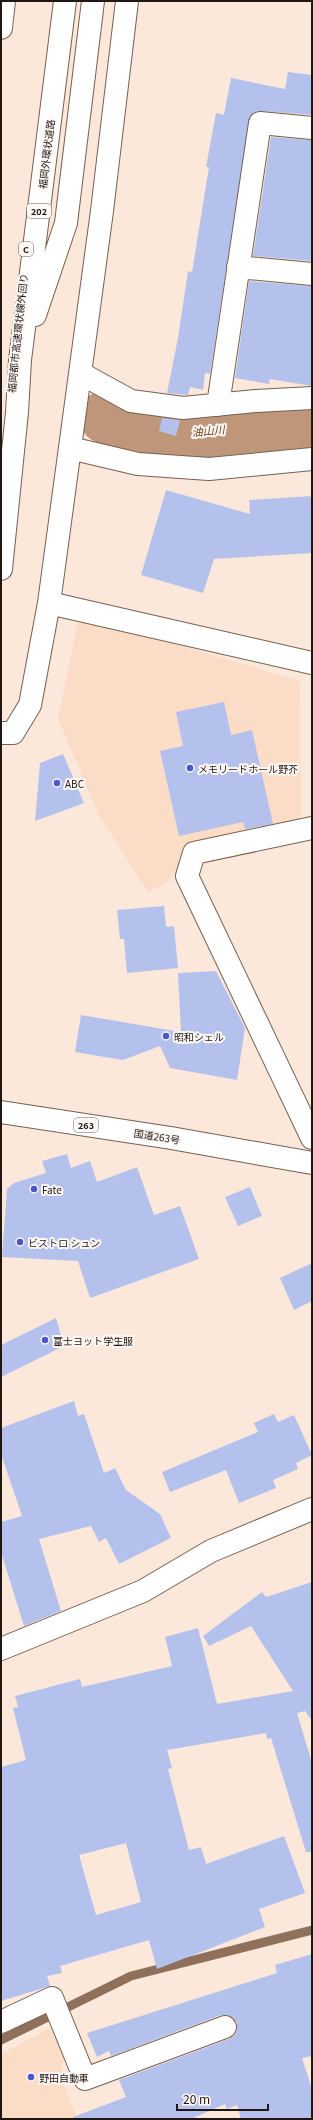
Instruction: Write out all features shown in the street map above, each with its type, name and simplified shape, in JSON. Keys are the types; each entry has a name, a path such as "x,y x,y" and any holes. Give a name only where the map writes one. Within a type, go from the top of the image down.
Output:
{"main road":[{"path":"1,28 4,1"},
{"path":"20,360 66,223 84,85 93,1"},
{"path":"1,732 13,733 30,705 49,603 102,211 127,1"},
{"name":"福岡外環状道路","path":"1,569 17,412 20,360 60,4"},
{"name":"福岡都市高速環状線外回り","path":"1,497 60,4"},
{"path":"218,405 260,123 312,128"},
{"path":"238,267 312,274"},
{"path":"79,378 130,401 183,408 256,400 312,398"},
{"path":"70,448 138,464 209,469 312,459"},
{"path":"49,603 312,663"},
{"path":"312,828 194,853 187,876 312,1138"},
{"name":"国道263号","path":"1,1112 171,1138 312,1163"},
{"path":"1,1649 143,1591 211,1551 312,1509"},
{"path":"1,2022 52,1998 84,2079 225,2027"}],"shaded area":[{"name":"メモリードホール野芥","path":"79,616 300,681 301,826 199,847 168,882 148,892 100,817 58,719"},
{"name":"野田自動車","path":"50,2028 65,2056 61,2072 63,2083 78,2119 1,2119 1,2054"}],"building":[{"path":"288,72 312,75 312,115 261,111 255,112 250,116 210,374 205,373 203,390 190,387 188,395 167,393 178,338 188,271 192,272 209,167 206,167 216,113 224,115 231,78 285,89"},
{"path":"271,137 312,140 312,261 253,256"},
{"path":"249,281 312,286 312,386 270,379 269,384 235,378"},
{"path":"162,418 180,420 176,436 159,431"},
{"path":"166,490 250,514 249,500 312,496 312,553 214,559 203,593 141,575"},
{"path":"224,702 231,735 252,730 273,824 245,829 243,822 179,836 160,751 183,746 176,712"},
{"name":"ABC","path":"63,754 84,803 35,821 40,763"},
{"path":"164,906 166,927 174,926 178,968 127,973 124,939 120,939 117,910"},
{"path":"216,971 245,1028 237,1080 170,1068 160,1046 123,1060 75,1052 81,1015 181,1032 178,973"},
{"path":"67,1154 71,1168 90,1161 97,1182 137,1167 154,1215 180,1206 199,1259 90,1298 78,1261 2,1257 7,1189 14,1183 46,1173 42,1161"},
{"path":"250,1187 262,1216 238,1226 225,1197"},
{"path":"312,1263 312,1301 294,1310 280,1278"},
{"name":"富士ヨット学生服","path":"56,1318 64,1346 1,1377 1,1345"},
{"path":"74,1401 78,1416 84,1414 104,1473 115,1468 126,1490 160,1514 171,1538 119,1564 106,1538 99,1542 91,1526 39,1539 61,1611 24,1626 1,1552 1,1522 22,1516 1,1454 1,1428"},
{"path":"274,1414 278,1422 294,1415 312,1455 296,1463 298,1469 273,1480 276,1488 239,1503 226,1470 170,1492 162,1472 258,1432 254,1423"},
{"path":"312,1582 312,1721 305,1711 297,1713 312,1763 312,1852 306,1852 271,1738 267,1739 266,1733 167,1750 172,1768 168,1769 189,1850 201,1847 206,1864 284,1836 305,1893 259,1909 265,1927 157,1969 149,1940 60,1966 62,1973 47,1976 50,1986 1,2001 1,1767 26,1760 13,1708 18,1707 15,1696 80,1679 82,1687 172,1666 165,1637 198,1628 217,1704 293,1691 251,1626 209,1646 203,1636 262,1592 266,1597","holes":["126,1843 141,1902 96,1915 79,1855"]},
{"path":"312,1954 312,2056 302,2058 312,2089 312,2119 241,2119 237,2105 227,2109 225,2104 191,2119 74,2119 73,2117 126,2097 119,2080 229,2039 235,2035 237,2022 233,2017 221,2015 111,2056 109,2051 97,2057 87,2033 277,1973 275,1965"}],"waterway":[{"name":"油山川","path":"106,417 144,433 192,432 312,420"},
{"path":"1,2040 131,1976 312,1930"}],"place":[{"name":"メモリードホール野芥","path":"190,768"},
{"name":"ABC","path":"57,783"},
{"name":"昭和シェル","path":"166,1036"},
{"name":"Fate","path":"34,1189"},
{"name":"ビストロ シュン","path":"20,1242"},
{"name":"富士ヨット学生服","path":"45,1340"},
{"name":"野田自動車","path":"31,2077"}]}
